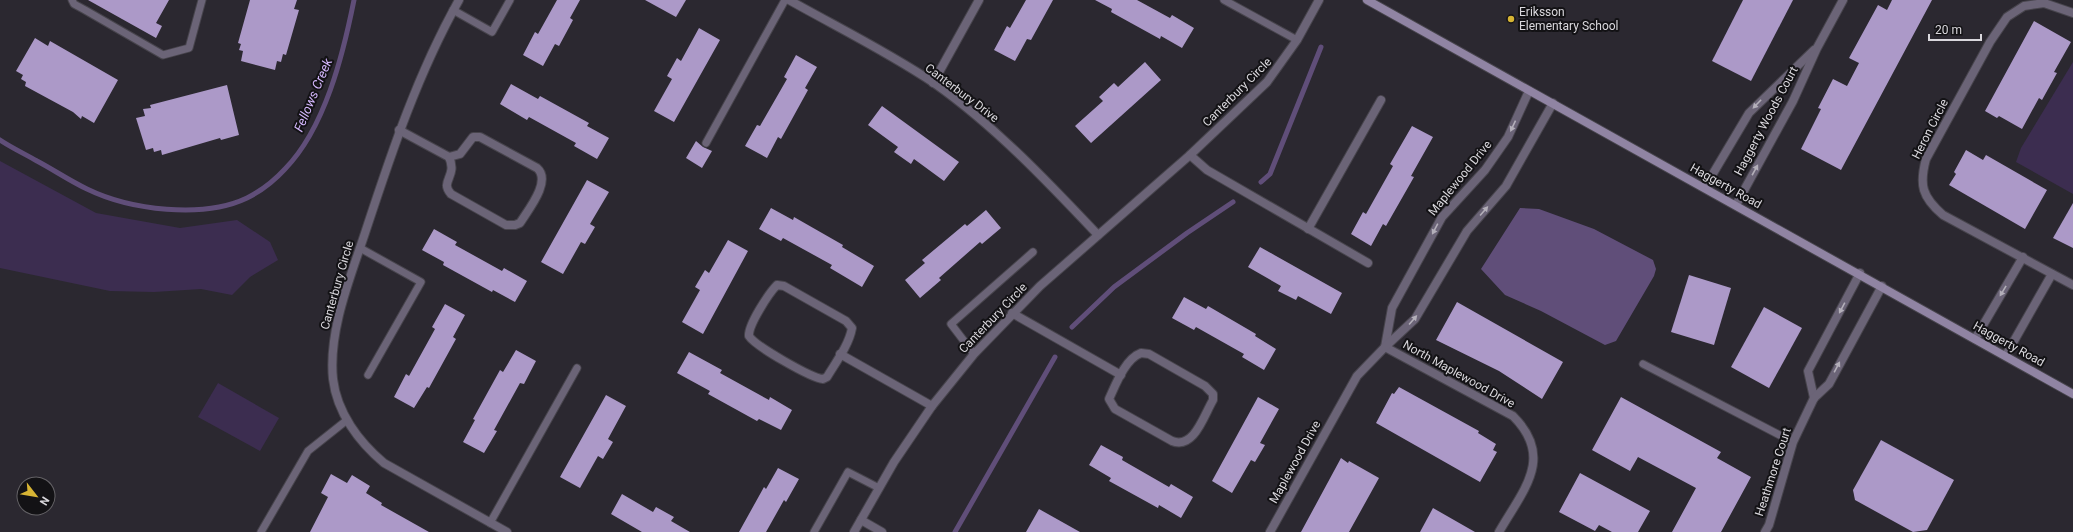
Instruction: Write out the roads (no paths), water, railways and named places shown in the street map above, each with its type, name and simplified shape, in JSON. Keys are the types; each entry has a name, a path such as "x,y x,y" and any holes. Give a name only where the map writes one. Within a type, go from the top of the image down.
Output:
{"main road":[{"name":"Haggerty Road","path":"1367,0 2006,355 2073,394"}],"street":[{"name":"Canterbury Circle","path":"459,0 416,86 399,130 360,248 336,326 333,346 334,381 338,401 347,420 369,451 384,463 507,532"},
{"name":"Canterbury Drive","path":"789,0 878,49 933,83 979,118 1016,150 1098,235"},
{"path":"933,83 979,0"},
{"name":"Canterbury Circle","path":"854,532 879,488 932,406 974,354 1012,313 1098,235 1190,155 1267,82 1297,40 1319,0"},
{"name":"Haggerty Woods Court","path":"1736,205 1793,101 1817,48 1843,0"},
{"name":"Heron Circle","path":"2073,13 2044,3 2024,6 2007,17 1990,42 1926,159 1922,173 1922,188 1933,207 1943,215 2073,285"},
{"name":"Haggerty Woods Court","path":"1704,187 1749,112 1817,48"},
{"name":"Maplewood Drive","path":"1385,347 1392,308 1442,216 1485,170 1508,137 1529,91"},
{"path":"1308,230 1382,100"},
{"name":"Maplewood Drive","path":"1270,532 1357,376 1415,319 1467,231 1506,186 1553,103"},
{"path":"399,130 449,157 453,165 452,175 446,185 447,190 451,194 506,225 515,225 520,223 543,182 542,174 537,168 480,137 473,137 460,154 449,157"},
{"path":"1190,155 1208,170 1308,230 1368,263"},
{"path":"1975,339 2023,257"},
{"path":"1814,398 1808,371 1860,274"},
{"path":"2006,355 2052,274"},
{"path":"777,285 784,286 849,324 852,328 851,335 840,354 827,377 818,379 757,345 751,340 748,331 773,289 777,285"},
{"name":"Heathmore Court","path":"1765,532 1769,525 1793,442 1814,398 1828,384 1882,286"},
{"path":"1012,313 1121,375"},
{"name":"North Maplewood Drive","path":"1385,347 1513,416 1528,432 1534,453 1531,475 1500,532"},
{"path":"840,354 932,406"},
{"path":"1149,354 1210,389 1213,400 1192,438 1185,442 1178,443 1115,409 1109,399 1121,375 1135,356 1149,354"},
{"path":"861,520 882,532"}],"lane":[{"path":"72,0 74,4 163,55 189,48 202,0"},
{"path":"453,10 492,32 510,0"},
{"path":"706,143 785,0"},
{"path":"1224,0 1297,40"},
{"path":"360,248 421,282 368,375"},
{"path":"974,354 951,324 1033,252"},
{"path":"1643,364 1793,442"},
{"path":"490,523 577,368"},
{"path":"261,532 308,450 347,420"},
{"path":"814,532 848,472 879,488"}],"waterway":[{"name":"Fellows Creek","path":"0,140 87,189 104,196 145,207 188,210 229,205 247,198 272,182 285,169 299,152 311,133 322,112 338,67 354,0"},
{"path":"1261,182 1270,174 1321,47"},
{"path":"1072,327 1114,287 1187,233 1233,202"},
{"path":"955,532 1055,357"}],"place":[{"name":"Eriksson Elementary School","path":"1511,19"}]}
